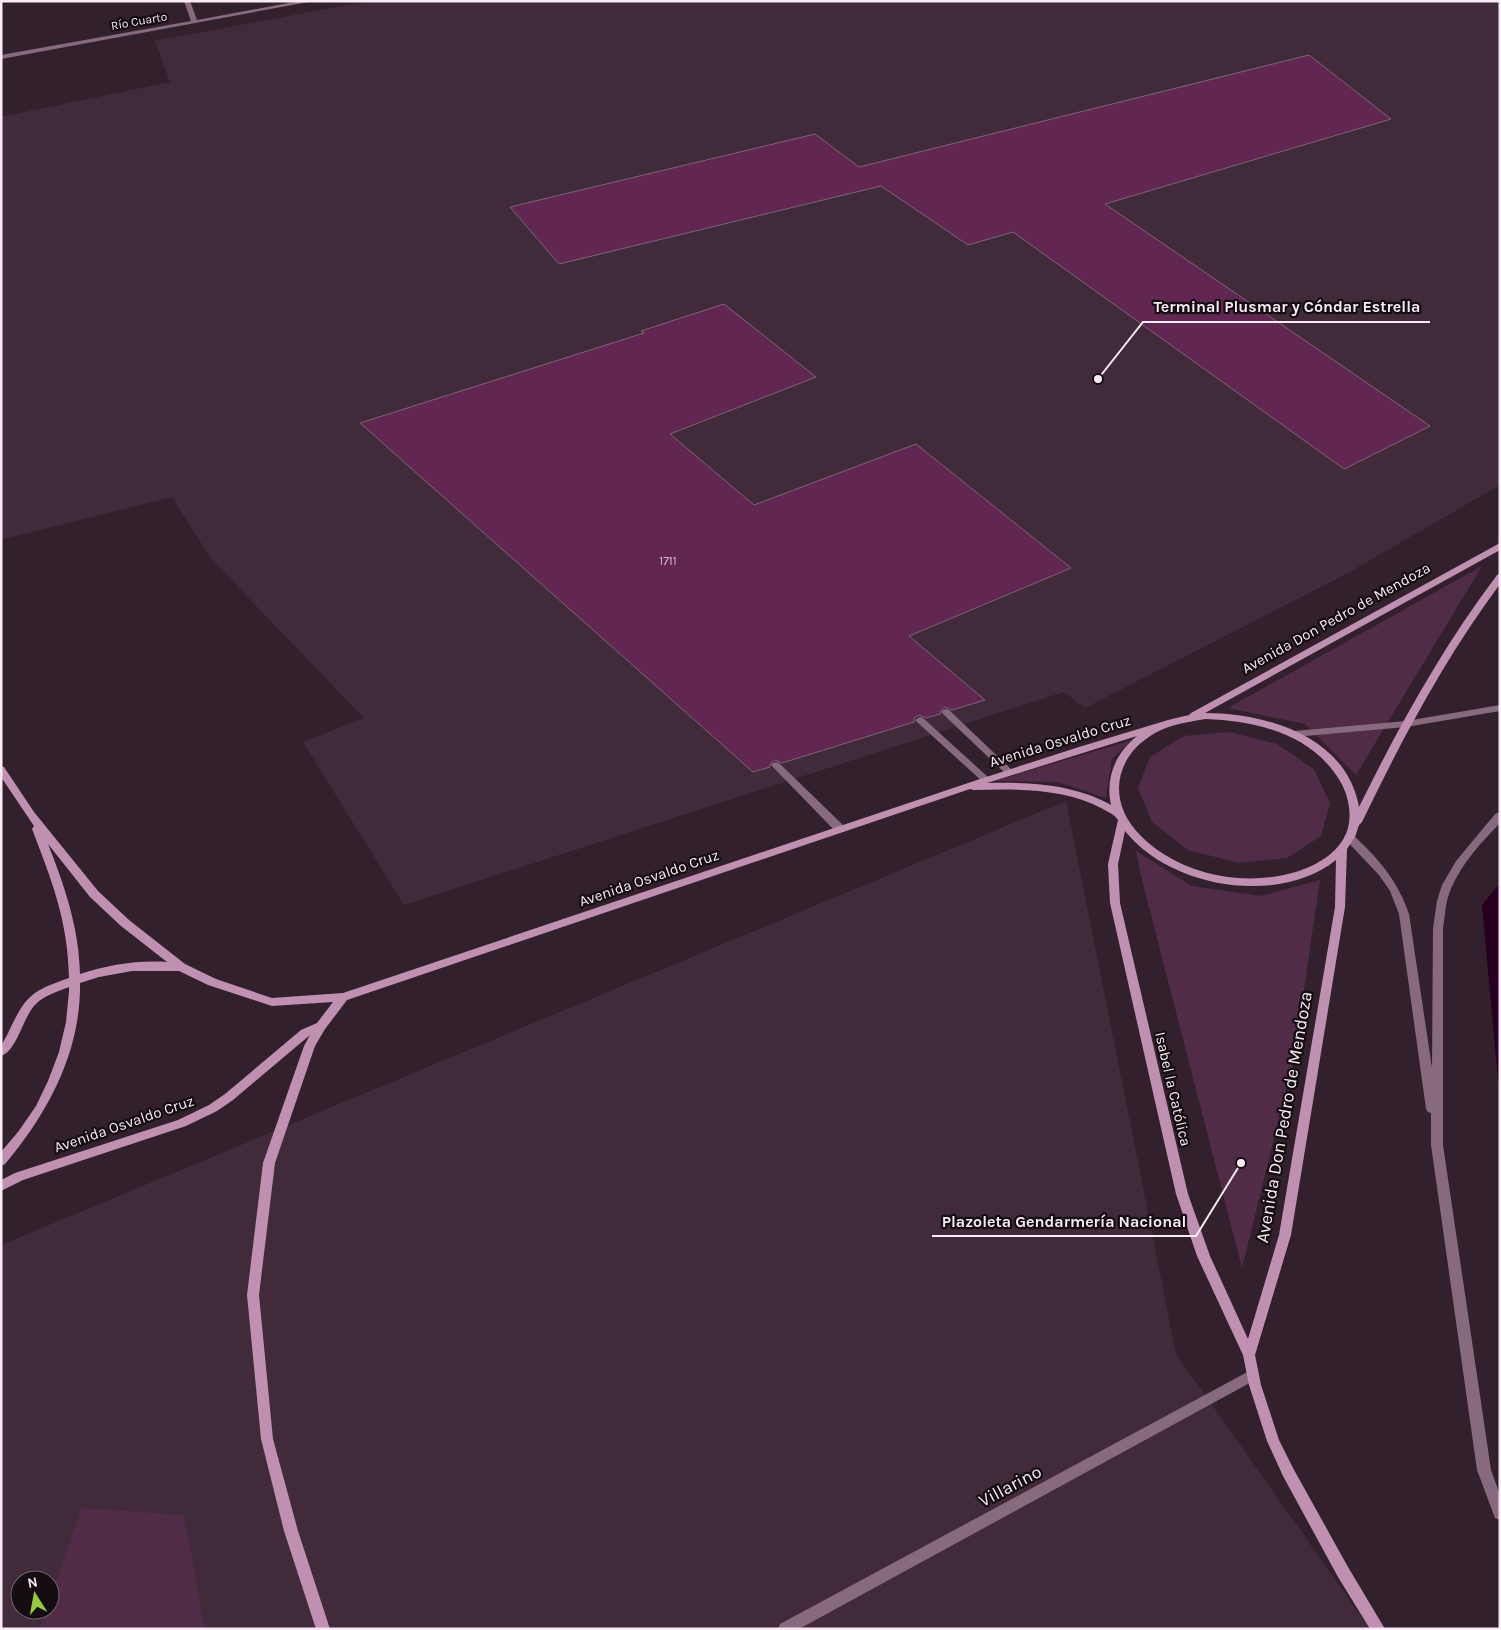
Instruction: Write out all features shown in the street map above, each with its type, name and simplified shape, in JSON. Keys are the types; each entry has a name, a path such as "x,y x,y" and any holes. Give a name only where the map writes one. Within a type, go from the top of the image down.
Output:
{"main road":[{"name":"Avenida Don Pedro de Mendoza","path":"1189,718 1500,546"},
{"name":"Avenida Don Pedro de Mendoza","path":"1378,1629 1343,1572 1284,1464 1262,1412 1249,1354 1286,1225 1340,907 1348,838 1406,724 1462,628 1500,577"},
{"path":"1224,716 1243,718 1269,725 1294,734 1331,760 1344,776 1352,794 1355,812 1348,838 1332,859 1301,876 1262,882 1240,882 1199,874 1160,857 1145,845 1122,817 1114,796 1114,778 1120,761 1130,746 1146,734 1166,724 1189,718 1224,716"},
{"name":"Avenida Osvaldo Cruz","path":"181,967 212,982 272,1002 343,997 1009,772 1166,724"},
{"path":"1,769 34,821 99,899 125,923 181,967"},
{"name":"Avenida Osvaldo Cruz","path":"964,787 1021,787 1072,792 1102,803 1122,817"},
{"name":"Isabel la Católica","path":"1122,817 1113,864 1115,903 1182,1194 1189,1218 1209,1268 1249,1354"},
{"path":"1,1161 36,1117 55,1080 70,1031 75,1004 76,978 70,925 61,893 34,821"},
{"path":"1,1052 9,1044 23,1012 36,997 76,978 106,970 165,965 181,967"},
{"path":"323,1629 290,1532 267,1439 253,1295 270,1163 310,1046 321,1026 343,997"},
{"name":"Avenida Osvaldo Cruz","path":"1,1186 20,1176 182,1123 213,1108 229,1098 305,1033 321,1026"}],"street":[{"path":"187,1 195,22"},
{"name":"Río Cuarto","path":"1,57 311,1"},
{"path":"1294,734 1406,724 1500,708"},
{"path":"946,712 1009,772"},
{"path":"920,720 986,780"},
{"path":"776,765 840,829"},
{"path":"1437,1145 1438,928 1443,898 1452,876 1465,854 1500,816"},
{"path":"1348,838 1384,872 1393,885 1404,914 1484,1470 1500,1514"},
{"name":"Villarino","path":"785,1629 1253,1375"}],"shaded area":[{"path":"369,1 1500,1 1500,485 1348,573 1085,708 1064,692 404,905 303,742 364,718 212,560 172,497 1,540 1,117 170,82 155,41"},
{"path":"1482,566 1356,775 1305,724 1228,708"},
{"path":"1230,732 1277,744 1314,769 1330,803 1321,836 1287,858 1239,863 1188,850 1152,822 1138,788 1150,757 1184,736"},
{"path":"1132,740 1112,759 1106,798 1058,782 995,781"},
{"path":"1066,801 1176,1354 1370,1629 1,1629 1,1245"},
{"path":"1136,851 1192,886 1261,896 1320,880 1294,1058 1242,1268 1140,872"},
{"path":"1500,883 1500,1103 1482,905"},
{"path":"81,1508 184,1515 205,1629 40,1629 43,1620 60,1620 60,1570"}],"building":[{"path":"1309,55 1391,119 1105,204 1430,426 1344,469 1013,232 968,245 881,186 559,264 510,207 815,134 859,167"},
{"path":"724,304 816,377 670,434 754,505 916,444 1071,568 909,636 985,700 952,710 945,707 940,711 940,714 926,718 919,715 914,718 914,722 782,763 775,760 770,764 770,767 753,772 360,423 644,333 641,331"}],"place":[{"name":"Terminal Plusmar y Cóndar Estrella","path":"1098,379"},
{"name":"Plazoleta Gendarmería Nacional","path":"1241,1163"}]}
